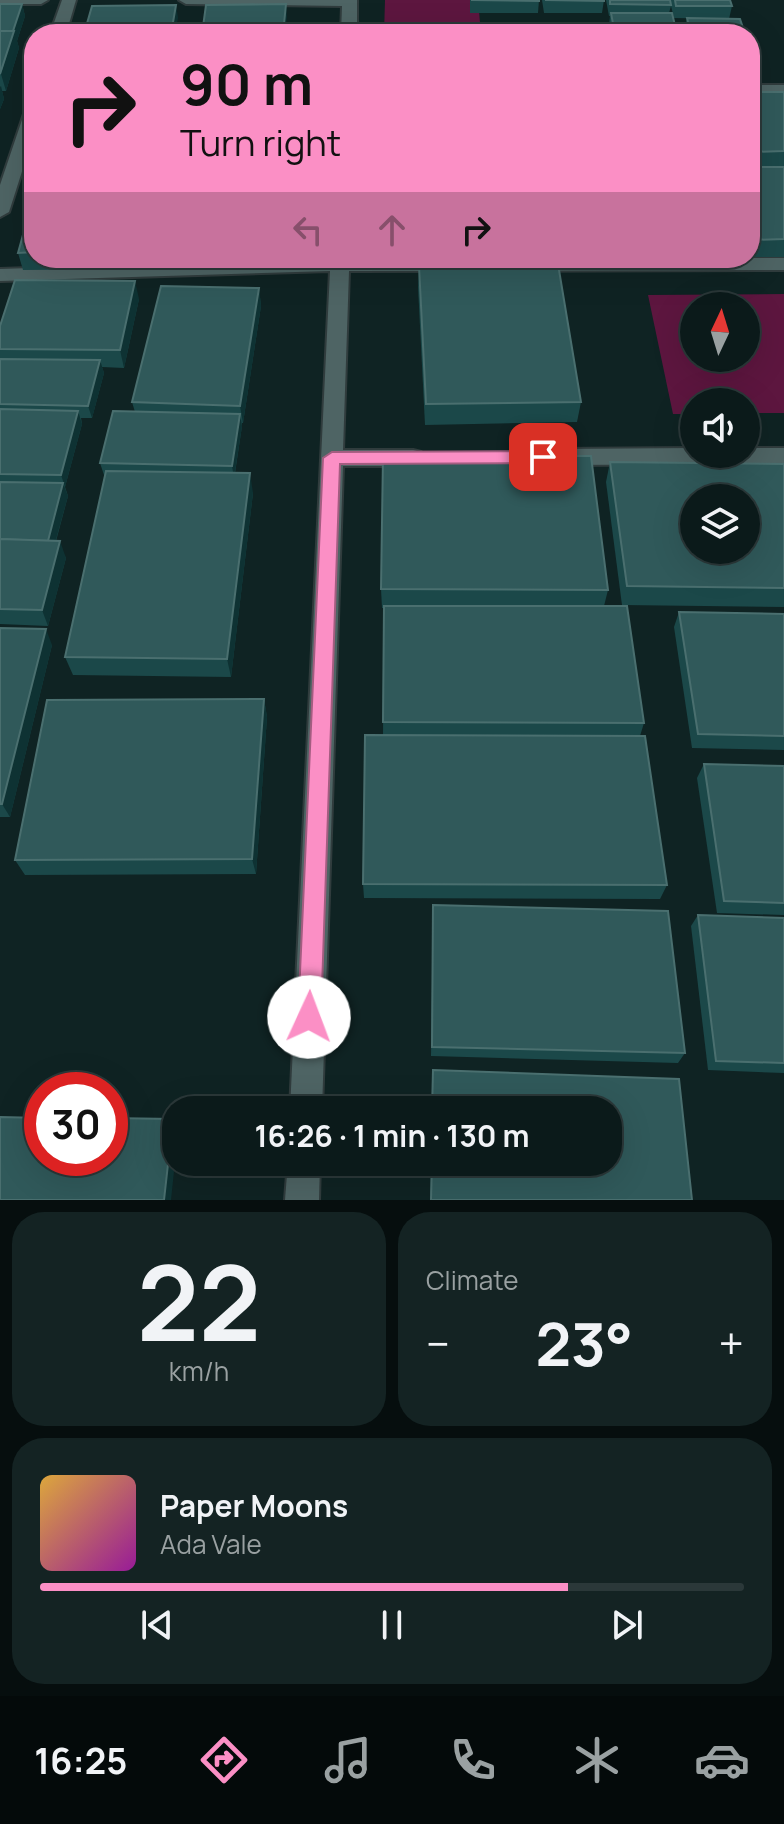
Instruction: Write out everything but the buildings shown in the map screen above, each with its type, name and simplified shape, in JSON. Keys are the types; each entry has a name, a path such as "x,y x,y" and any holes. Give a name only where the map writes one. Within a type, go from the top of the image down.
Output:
{"street":[{"path":"0,0 41,0"},
{"path":"61,24 69,0"},
{"path":"186,0 350,1 349,24"},
{"path":"760,90 784,90"},
{"path":"0,212 24,139"},
{"path":"760,264 784,264"},
{"path":"0,275 183,268"},
{"path":"307,1096 340,268"},
{"path":"534,457 784,456"},
{"path":"332,458 441,457"},
{"path":"302,1200 303,1176"}],"shaded area":[{"path":"385,0 478,0 480,24 384,24"},
{"path":"760,294 784,294 784,413 760,413 760,388 680,388 680,414 673,414 648,295 680,295 680,372 760,372"}],"route":[{"path":"309,1017 332,458 543,457"}]}
